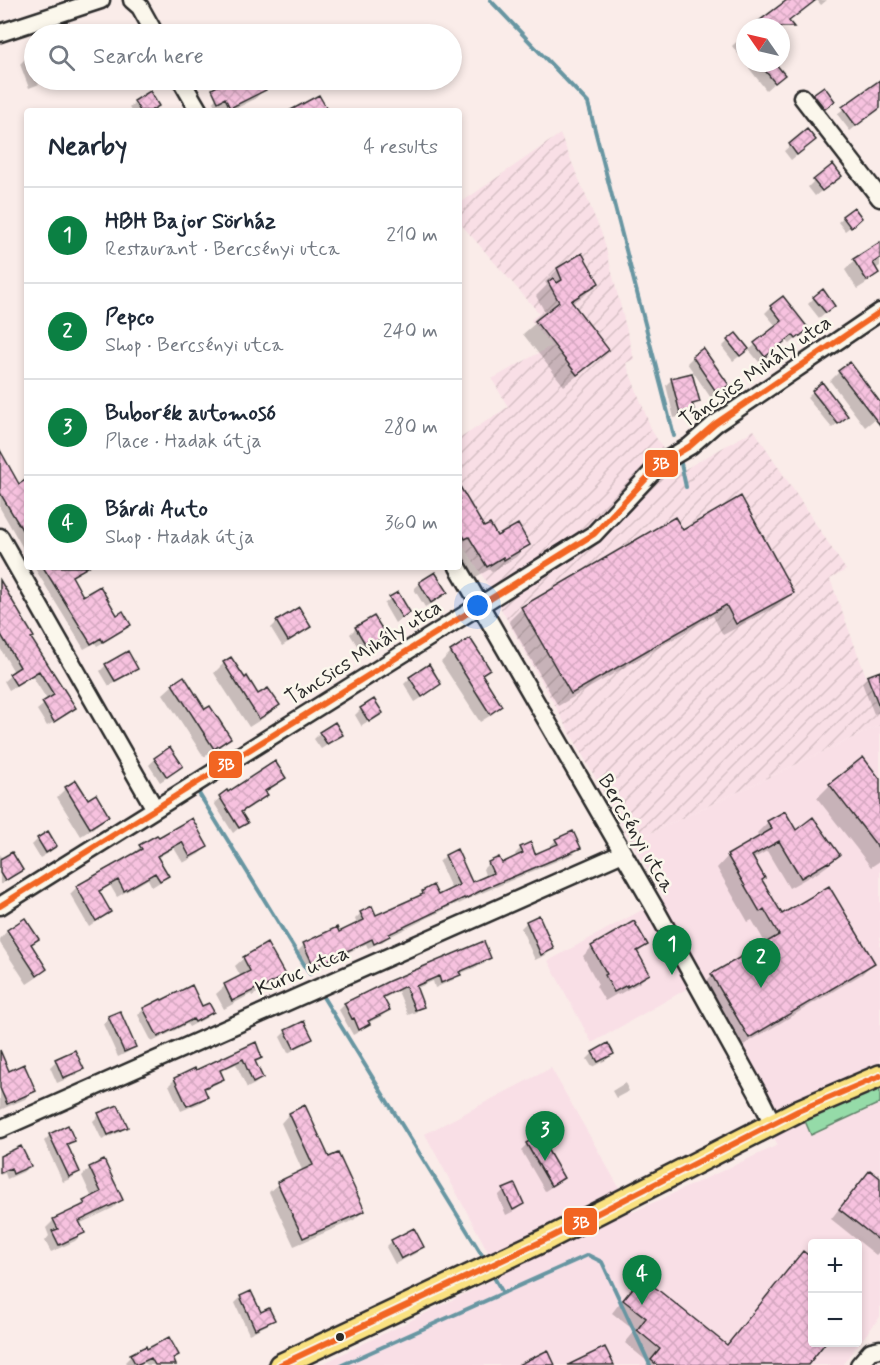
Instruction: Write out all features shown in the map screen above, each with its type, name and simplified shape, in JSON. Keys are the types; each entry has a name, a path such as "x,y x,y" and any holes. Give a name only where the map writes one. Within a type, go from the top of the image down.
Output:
{"main road":[{"path":"280,1365 549,1238 773,1124 880,1076"}],"street":[{"path":"28,24 101,0"},
{"path":"132,0 140,7 149,24"},
{"path":"0,33 24,25"},
{"path":"187,90 197,108"},
{"path":"802,97 880,198"},
{"name":"Táncsics Mihály utca","path":"0,906 594,534 660,464 690,446 715,424 880,312"},
{"path":"0,537 155,808"},
{"name":"Bercsényi utca","path":"460,570 623,853 773,1124"},
{"name":"Kuruc utca","path":"0,1129 623,853"},
{"path":"859,1365 871,1351 879,1348"}],"shaded area":[{"path":"560,134 603,237 634,359 626,363 652,431 678,473 754,430 846,570 830,579 880,714 880,725 631,842 462,543 462,437 508,407 492,379 551,346 531,320 539,313 462,225 462,202"},
{"path":"880,725 880,1317 862,1340 862,1239 808,1239 808,1347 856,1347 842,1365 320,1365 501,1276 425,1134 551,1068 633,1212 778,1145 690,987 592,1043 548,961 664,898 631,842"}],"green space":[{"path":"880,1087 880,1103 811,1135 805,1121"}],"building":[{"path":"787,0 816,0 790,20 790,18 763,18"},
{"path":"766,72 782,72 785,75 775,83"},
{"path":"880,80 880,108 856,126 842,107"},
{"path":"824,86 835,101 825,109 813,94"},
{"path":"212,90 266,90 230,108 225,98 218,102"},
{"path":"150,91 159,106 138,108 134,101"},
{"path":"319,95 326,108 295,108"},
{"path":"807,129 816,140 797,155 789,144"},
{"path":"833,164 842,176 822,191 813,180"},
{"path":"854,207 862,218 851,228 842,216"},
{"path":"880,242 880,258 873,263 879,273 867,281 853,259"},
{"path":"582,253 599,283 571,301 609,350 577,375 535,321 559,302 548,282 553,278 557,283 562,280 557,268"},
{"path":"823,289 835,306 826,313 813,297"},
{"path":"783,296 809,329 796,339 793,335 765,357 754,343 782,321 770,306"},
{"path":"736,333 749,349 740,356 727,340"},
{"path":"703,348 729,385 717,393 692,356"},
{"path":"850,362 880,402 880,425 838,371"},
{"path":"692,373 700,402 692,404 694,409 680,413 671,378"},
{"path":"822,382 848,416 838,424 812,391"},
{"path":"0,450 19,484 24,481 24,533 0,493"},
{"path":"462,490 484,527 490,524 497,536 518,524 530,545 487,567 469,537 465,539 462,534"},
{"path":"741,496 794,593 736,624 726,605 571,694 521,607 675,517 683,530"},
{"path":"45,570 83,570 72,576 83,596 100,586 117,615 123,611 131,625 103,642 101,638 91,644"},
{"path":"435,572 448,592 431,603 419,582"},
{"path":"0,580 34,637 31,638 76,708 54,722 42,702 54,695 39,671 16,685 9,674 20,667 0,633"},
{"path":"398,592 410,612 402,618 389,597"},
{"path":"299,607 311,627 288,641 276,621"},
{"path":"374,616 386,635 367,647 355,627"},
{"path":"470,638 490,669 482,674 502,706 490,714 450,651"},
{"path":"128,651 138,669 115,681 105,664"},
{"path":"231,657 258,694 268,688 280,705 259,719 223,662"},
{"path":"429,664 441,684 422,697 409,677"},
{"path":"880,671 880,706 879,706 867,676"},
{"path":"184,676 205,709 210,706 231,738 214,749 172,684"},
{"path":"374,699 383,713 369,722 360,708"},
{"path":"335,722 343,735 327,744 319,732"},
{"path":"170,747 183,766 167,777 154,758"},
{"path":"863,757 880,779 880,850 829,784"},
{"path":"275,761 286,778 265,791 268,795 241,812 248,823 239,828 219,796"},
{"path":"76,780 88,799 96,794 109,816 90,828 65,787"},
{"path":"785,811 796,830 813,817 840,855 801,878 779,841 752,856 765,878 762,880 782,914 829,886 875,963 749,1038 711,974 779,935 764,909 760,912 727,855 772,829 767,821"},
{"path":"192,818 208,847 190,857 182,842 157,856 169,876 160,881 155,873 124,891 118,880 99,891 111,912 96,921 76,886 142,849 139,845 157,835 159,837"},
{"path":"48,831 57,846 46,853 37,838"},
{"path":"573,831 581,848 464,898 389,934 390,936 374,944 372,939 314,967 303,943 337,927 339,932 364,920 360,912 372,906 376,915 423,894 422,891 433,885 438,895 459,885 445,855 457,849 472,882 493,873 488,862 499,857 502,863 523,853 520,847 531,842 535,854 558,844 555,839"},
{"path":"12,852 23,870 5,881 0,873 0,859"},
{"path":"539,915 554,949 541,955 526,921"},
{"path":"25,918 39,939 31,944 47,969 37,976 7,930"},
{"path":"634,921 648,945 637,951 650,974 614,992 591,946"},
{"path":"484,941 491,958 441,983 439,976 416,986 424,1007 415,1010 405,986 383,997 390,1010 368,1021 370,1024 359,1030 344,1003 389,981"},
{"path":"267,943 285,975 261,989 260,987 232,1001 224,984 250,971 243,957"},
{"path":"192,985 202,1006 209,1003 214,1012 195,1022 193,1019 158,1037 143,1008"},
{"path":"120,1011 136,1047 124,1052 108,1016"},
{"path":"304,1021 313,1039 294,1048 285,1030"},
{"path":"256,1042 262,1058 255,1061 263,1078 253,1083 243,1059 220,1070 224,1079 204,1088 208,1097 187,1106 174,1078"},
{"path":"608,1043 614,1054 598,1062 592,1052"},
{"path":"0,1050 9,1071 24,1064 36,1091 7,1104 0,1088"},
{"path":"75,1050 84,1069 63,1078 55,1059"},
{"path":"118,1105 128,1127 108,1135 98,1113"},
{"path":"305,1105 329,1157 338,1153 365,1211 303,1238 277,1182 313,1165 289,1113"},
{"path":"68,1125 75,1141 67,1144 80,1172 69,1177 49,1134"},
{"path":"539,1135 564,1178 551,1186 526,1143"},
{"path":"21,1146 31,1166 13,1174 11,1168 0,1173 0,1156"},
{"path":"104,1160 123,1200 79,1221 85,1233 59,1245 52,1231 58,1229 53,1219 85,1204 83,1201 101,1192 89,1167"},
{"path":"870,1170 880,1178 880,1241 839,1209"},
{"path":"515,1184 524,1204 513,1210 503,1189"},
{"path":"414,1228 424,1247 401,1259 391,1240"},
{"path":"803,1251 808,1255 808,1347 822,1347 808,1365 657,1365 651,1360 660,1349 637,1330 646,1318 623,1300 642,1277 727,1345"},
{"path":"251,1291 261,1312 269,1308 275,1320 255,1329 240,1296"},
{"path":"169,1337 179,1355 173,1358 176,1365 155,1365 151,1358 136,1365 130,1354 146,1346 147,1349"},
{"path":"605,1347 614,1365 568,1365"},
{"path":"548,1350 555,1365 518,1365"}],"waterway":[{"path":"490,0 588,103 674,436"},
{"path":"680,459 686,487"},
{"path":"224,775 198,792 310,974"},
{"path":"323,997 482,1255"},
{"path":"342,1365 588,1255 602,1262 650,1365"},
{"path":"492,1274 503,1293"}],"transit line":[{"name":"3B","path":"0,906 594,534 660,464 690,446 715,424 880,312"},
{"name":"3B","path":"280,1365 549,1238 798,1111 880,1076"}],"place":[{"name":"HBH Bajor Sörház","path":"672,975"},
{"name":"Pepco","path":"761,988"},
{"name":"Buborék automosó","path":"545,1161"},
{"name":"Bárdi Auto","path":"642,1305"}]}
